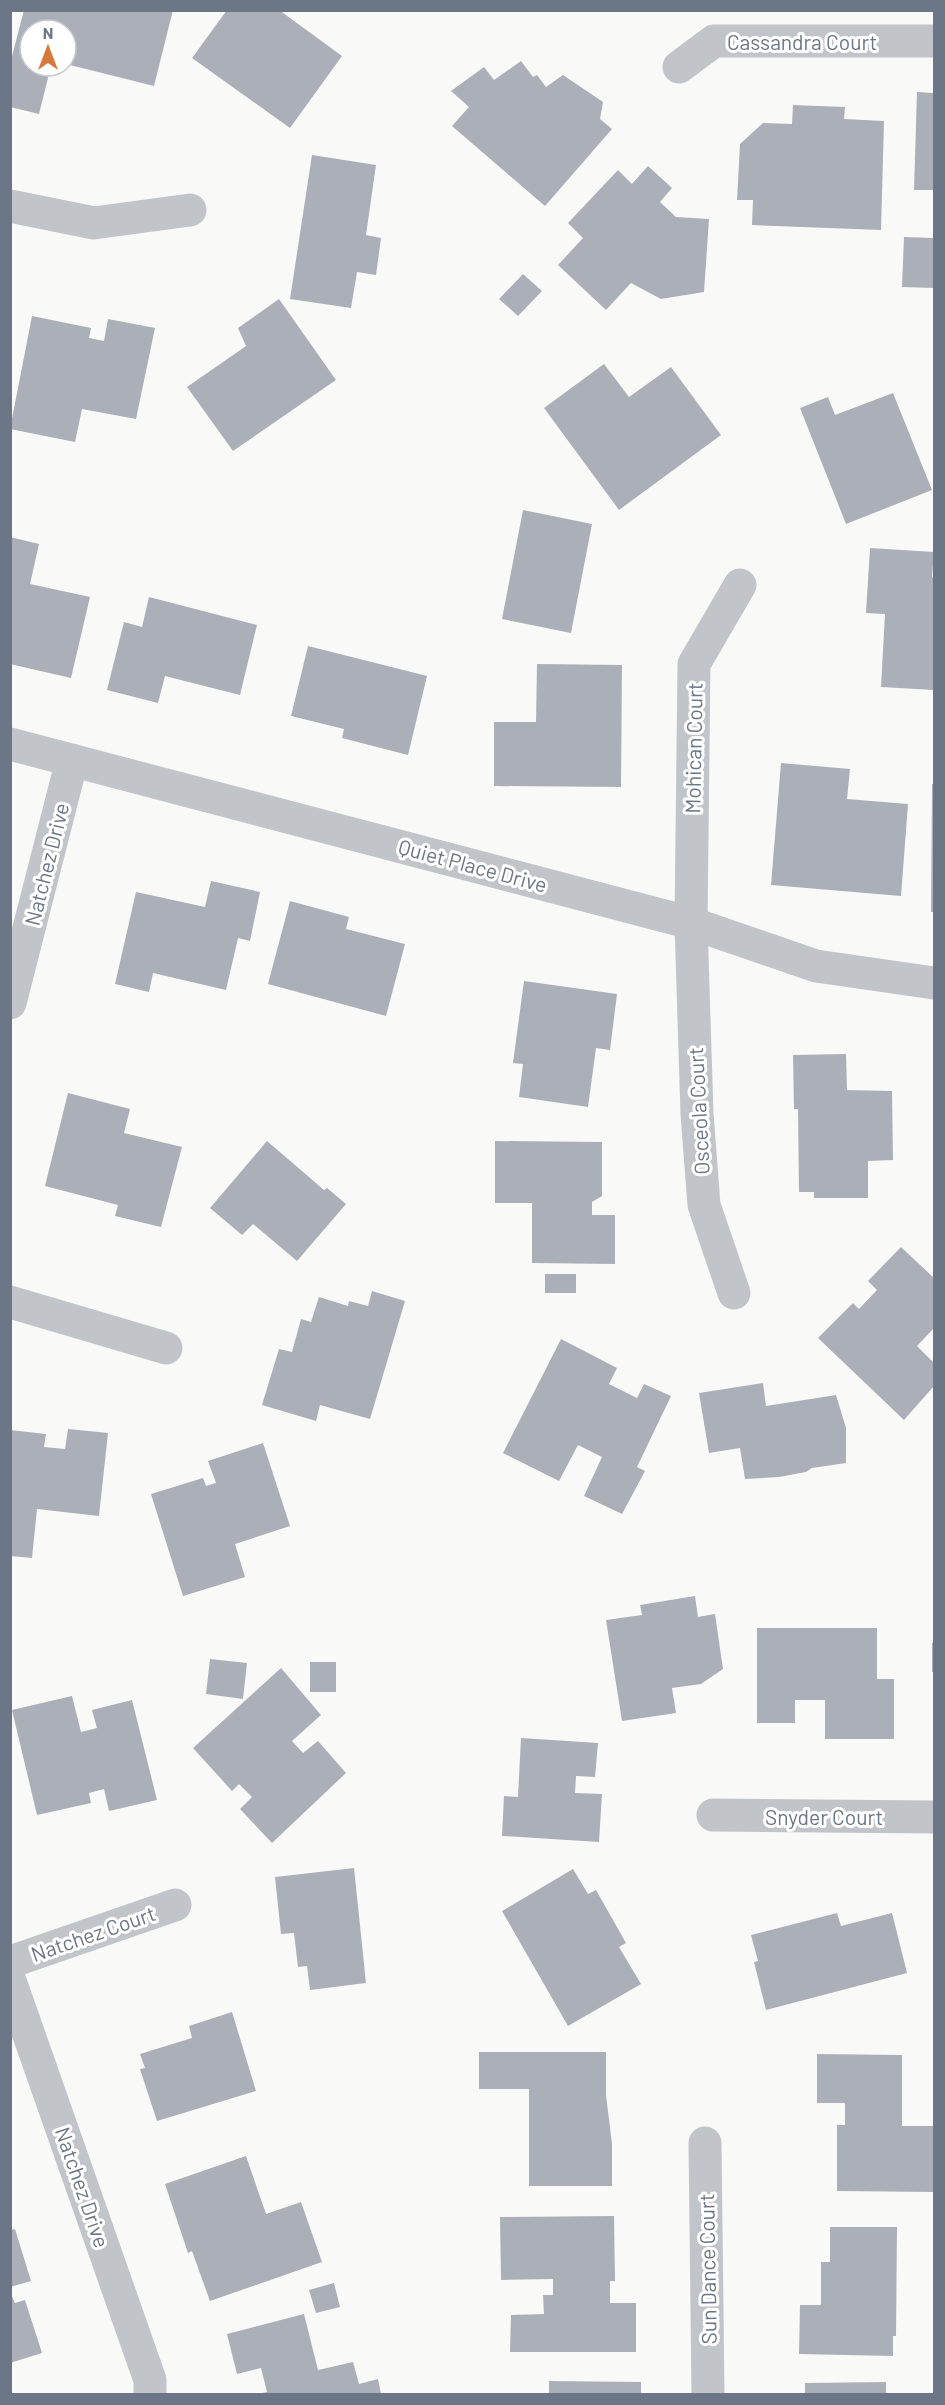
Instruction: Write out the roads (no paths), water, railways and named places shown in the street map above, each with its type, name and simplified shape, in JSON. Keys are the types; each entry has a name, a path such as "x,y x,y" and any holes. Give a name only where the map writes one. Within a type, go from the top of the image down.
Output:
{"street":[{"name":"Cassandra Court","path":"679,67 714,41 934,41"},
{"path":"10,206 94,224 190,210"},
{"name":"Mohican Court","path":"691,923 694,664 740,585"},
{"name":"Quiet Place Drive","path":"10,744 691,923 816,966 934,984"},
{"name":"Natchez Drive","path":"10,1003 72,760"},
{"name":"Osceola Court","path":"691,923 697,1114 704,1205 734,1293"},
{"path":"10,1302 166,1348"},
{"name":"Snyder Court","path":"713,1815 934,1817"},
{"name":"Natchez Court","path":"10,1962 175,1905"},
{"name":"Natchez Drive","path":"10,1981 150,2380 150,2394"},
{"name":"Sun Dance Court","path":"705,2142 708,2394"}]}
